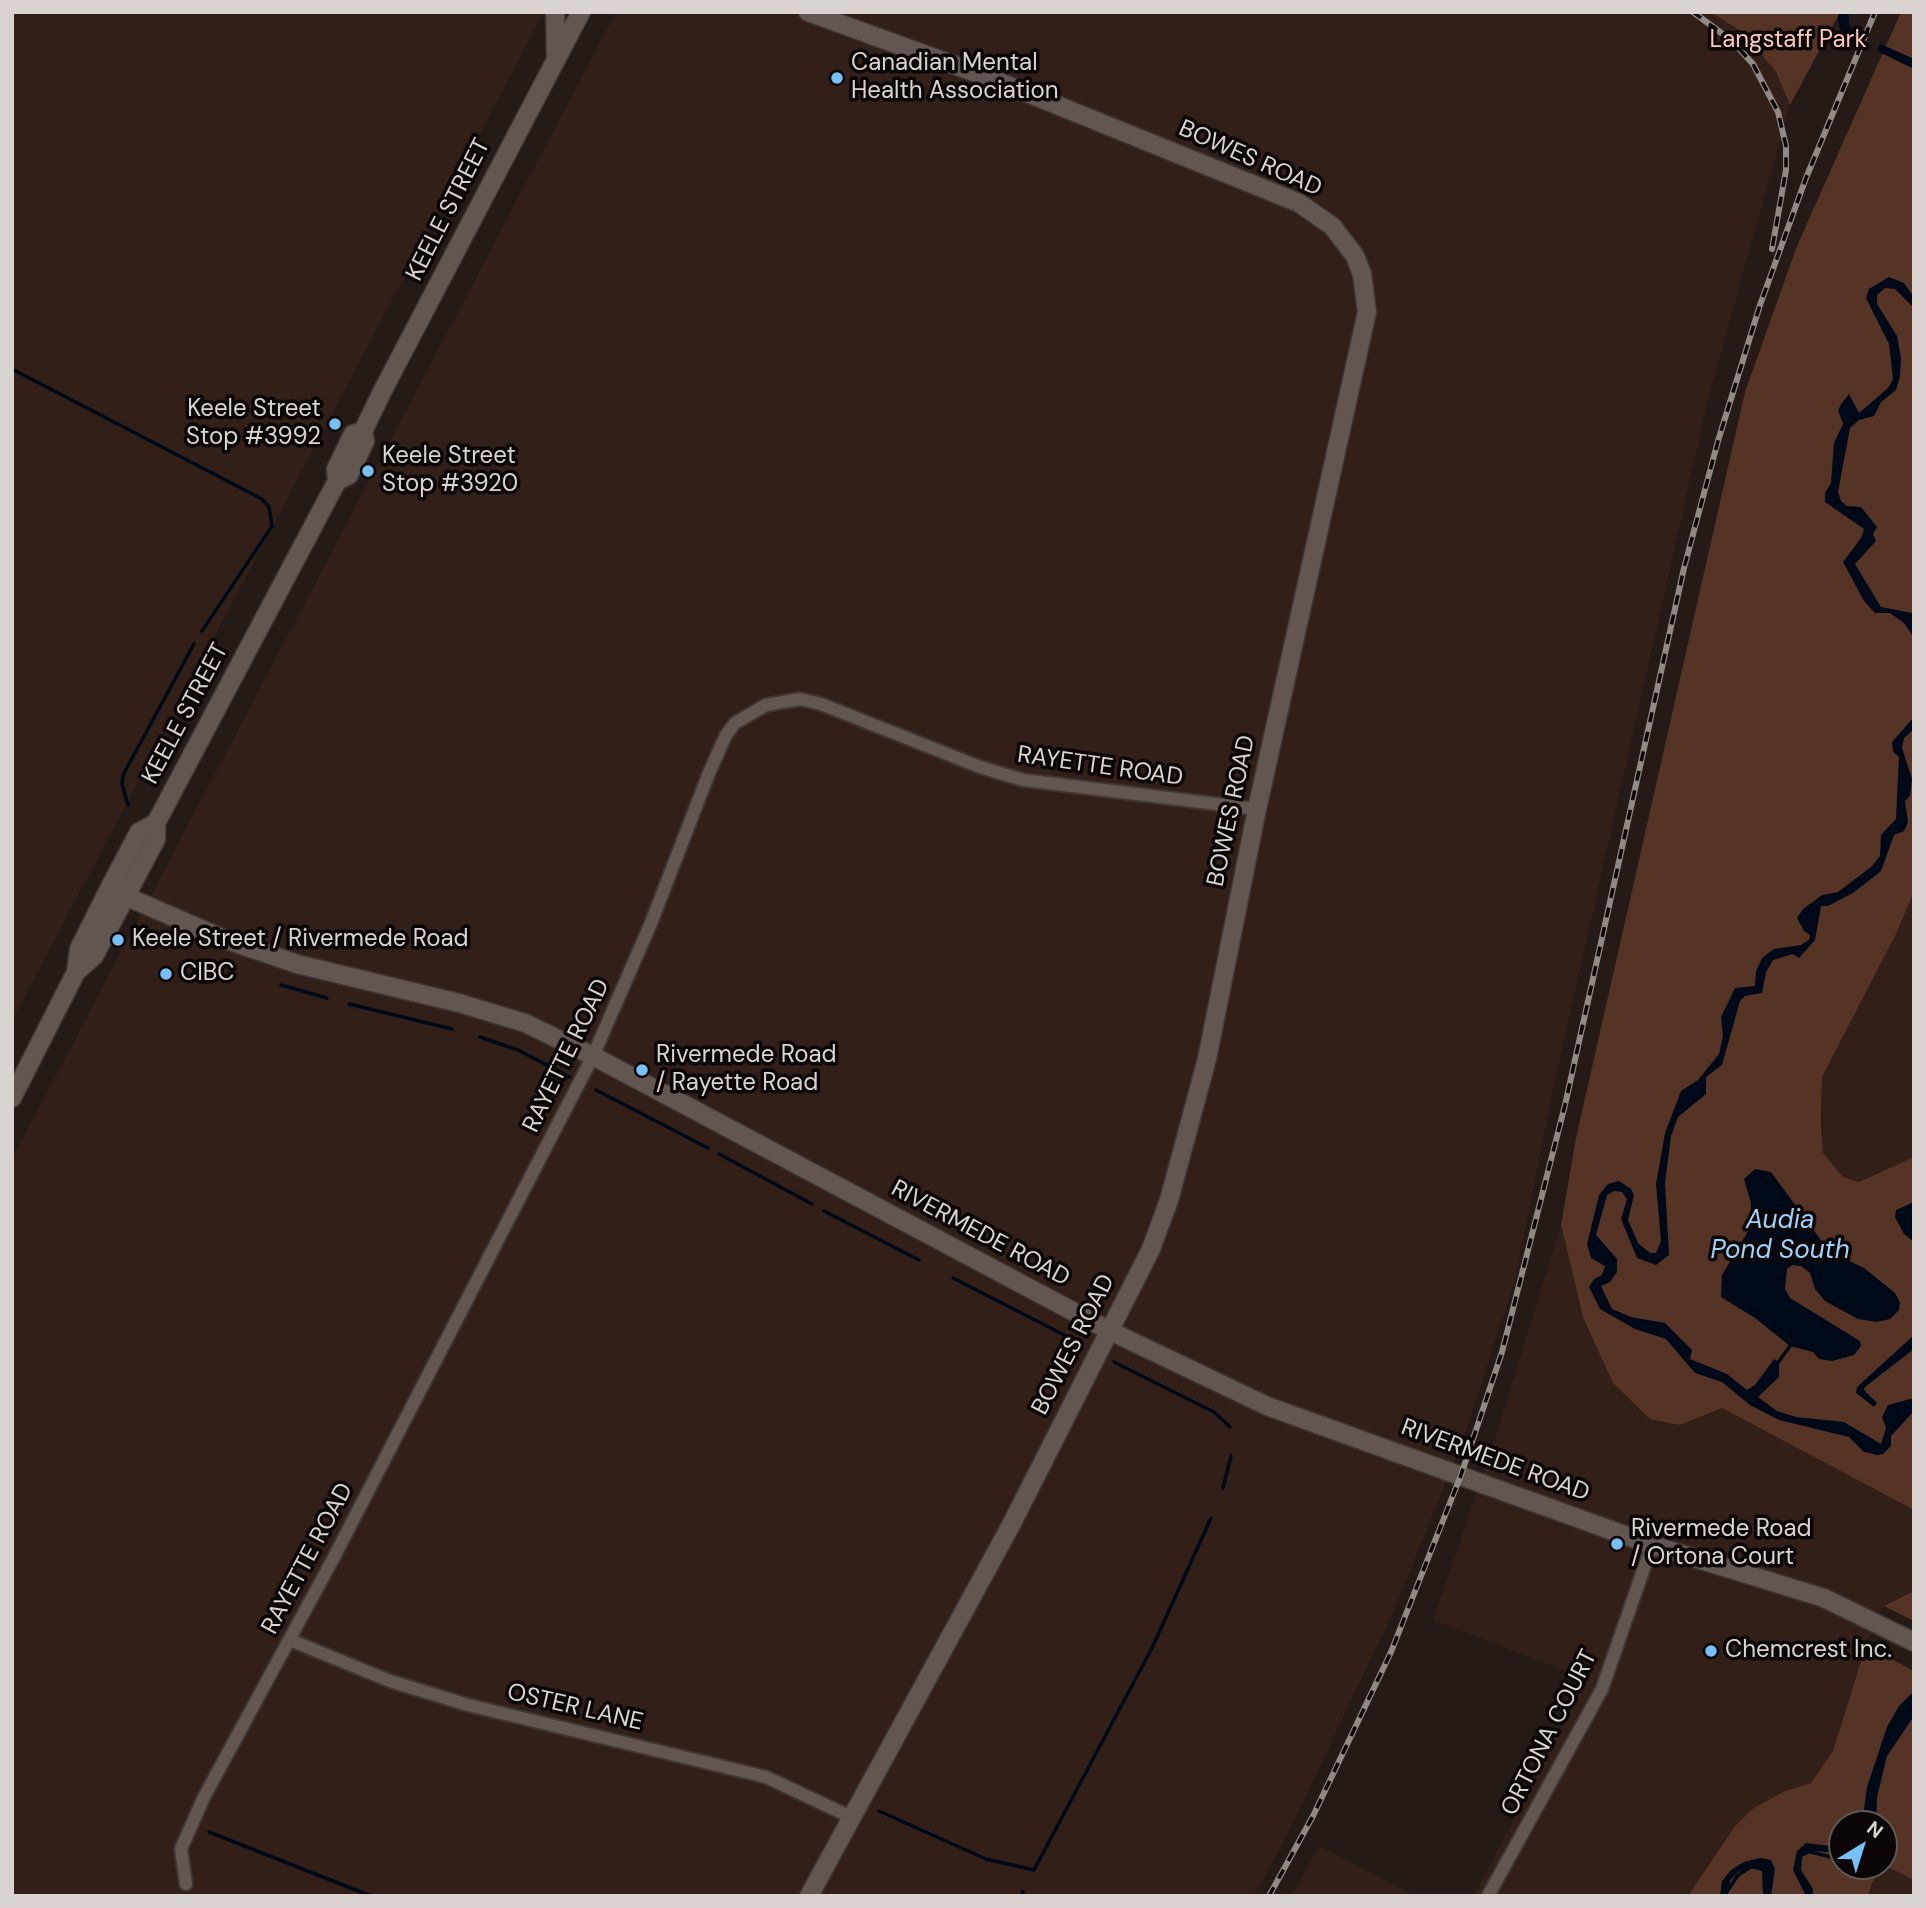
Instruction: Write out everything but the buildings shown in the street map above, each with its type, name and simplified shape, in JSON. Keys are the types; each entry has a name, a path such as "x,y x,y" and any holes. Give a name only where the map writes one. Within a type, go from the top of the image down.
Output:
{"street":[{"path":"555,12 556,55"},
{"name":"BOWES ROAD","path":"808,12 990,78 1299,203 1332,226 1355,256 1366,293 1364,331 1257,809 1208,1055 1180,1165 1151,1249 1011,1525 809,1896"},
{"name":"KEELE STREET","path":"12,1098 76,972 94,956 116,893 156,839 156,823 337,481 349,475 365,441 363,431 580,13"},
{"name":"RAYETTE ROAD","path":"186,1884 181,1849 188,1832 593,1056 651,923 726,735 743,716 766,705 800,699 821,704 980,767 1023,780 1257,809"},
{"name":"RIVERMEDE ROAD","path":"116,893 224,939 297,964 495,1012 525,1023 593,1056 1108,1330 1267,1406 1652,1545 1824,1598 1914,1642"},
{"name":"ORTONA COURT","path":"1488,1896 1602,1689 1652,1545"},
{"name":"OSTER LANE","path":"290,1640 390,1681 468,1704 766,1777 851,1817"}],"shaded area":[{"path":"12,12 544,12 12,1021"},
{"path":"616,12 1710,12 1744,33 1776,72 1790,105 1709,395 1551,1098 1515,1280 1461,1445 1394,1611 1290,1829 1254,1896 12,1896 12,1159"},
{"path":"1914,892 1914,1157 1859,1182 1843,1177 1823,1153 1822,1077 1896,934"},
{"path":"1561,1225 1583,1317 1680,1425 1722,1408 1914,1510 1914,1591 1884,1606 1866,1645 1833,1751 1811,1783 1785,1791 1701,1896 1474,1896 1587,1679 1433,1620 1495,1439"},
{"path":"1319,1846 1416,1896 1292,1896"},
{"path":"1898,1872 1914,1880 1914,1896 1868,1896 1874,1880 1898,1880"}],"green space":[{"name":"Langstaff Park","path":"1710,12 1840,12 1790,105 1776,72 1744,33"},
{"path":"1901,12 1914,12 1914,892 1896,934 1822,1077 1821,1122 1823,1153 1843,1177 1859,1182 1914,1157 1914,1510 1722,1408 1680,1425 1650,1419 1613,1383 1583,1317 1561,1225 1576,1138 1745,392 1797,246"},
{"path":"1914,1591 1914,1621 1884,1606"},
{"path":"1866,1645 1914,1671 1914,1880 1898,1872 1898,1810 1828,1810 1828,1880 1874,1880 1868,1896 1688,1896 1736,1825 1754,1808 1785,1791 1811,1783 1833,1751"}],"water":[{"path":"1839,12 1849,12 1849,25 1854,32 1914,59 1914,69 1842,34 1838,21"},
{"path":"1889,277 1904,283 1914,297 1914,308 1895,289 1885,288 1877,295 1877,304 1897,336 1901,358 1900,376 1896,390 1881,402 1874,416 1859,420 1850,428 1838,492 1841,501 1847,506 1861,507 1877,527 1873,534 1876,541 1855,564 1881,607 1912,613 1914,638 1904,623 1890,613 1875,613 1864,601 1843,562 1861,538 1864,529 1825,502 1825,493 1831,483 1834,443 1843,424 1838,410 1849,394 1859,413 1888,388 1893,379 1889,344 1866,298 1869,289"},
{"path":"1914,717 1914,729 1904,738 1902,748 1912,779 1910,796 1905,801 1908,822 1904,831 1894,835 1881,871 1853,893 1828,906 1821,906 1815,940 1799,958 1793,954 1773,960 1766,972 1762,993 1745,996 1740,1001 1722,1065 1706,1077 1706,1094 1678,1117 1671,1136 1665,1183 1669,1255 1656,1265 1637,1258 1621,1219 1627,1199 1622,1192 1614,1191 1607,1195 1596,1235 1617,1259 1617,1272 1610,1282 1601,1286 1612,1309 1631,1317 1665,1323 1692,1350 1690,1359 1727,1374 1747,1390 1755,1385 1774,1359 1779,1362 1779,1377 1758,1397 1777,1411 1796,1417 1844,1422 1881,1444 1886,1428 1882,1417 1888,1405 1914,1398 1914,1411 1891,1436 1891,1446 1883,1454 1877,1455 1864,1452 1849,1437 1779,1420 1750,1405 1722,1382 1695,1373 1666,1339 1635,1329 1600,1309 1589,1287 1594,1279 1602,1275 1605,1266 1591,1258 1587,1244 1599,1195 1608,1184 1619,1181 1631,1189 1634,1195 1628,1220 1638,1243 1650,1253 1656,1253 1661,1241 1656,1184 1665,1133 1681,1091 1698,1080 1719,1054 1723,1036 1721,1017 1735,988 1755,986 1756,971 1762,958 1774,949 1801,945 1809,940 1810,935 1804,931 1797,918 1803,909 1822,895 1838,892 1871,867 1880,856 1881,835 1896,819 1899,757 1893,752 1892,742"},
{"name":"Audia Pond South","path":"1755,1169 1771,1172 1829,1251 1864,1268 1895,1293 1900,1302 1899,1310 1890,1319 1877,1322 1858,1319 1825,1301 1815,1289 1810,1273 1801,1266 1792,1265 1787,1269 1785,1289 1790,1298 1860,1341 1861,1346 1854,1355 1832,1361 1819,1359 1813,1352 1790,1346 1755,1318 1721,1297 1722,1275 1750,1228 1751,1203 1744,1179"},
{"path":"1914,1202 1914,1242 1904,1234 1895,1217 1896,1210"},
{"path":"1914,1335 1914,1349 1865,1387 1864,1390 1877,1403 1874,1407 1856,1393 1857,1387"},
{"path":"1914,1691 1914,1716 1887,1756 1877,1810 1864,1810 1867,1787 1887,1727 1899,1706"},
{"path":"1806,1843 1828,1846 1828,1852 1814,1851 1802,1857 1801,1870 1813,1889 1813,1896 1806,1896 1793,1870 1797,1851"},
{"path":"1760,1858 1771,1860 1775,1869 1771,1896 1763,1896 1762,1871 1750,1868 1738,1872 1730,1881 1727,1896 1720,1896 1722,1881 1731,1870 1744,1862"}],"pier":[{"path":"1861,32 1881,42 1875,56 1855,45"}],"waterway":[{"path":"12,369 262,499 269,507 272,526 202,631"},
{"path":"128,805 122,784 123,775 194,644"},
{"path":"281,985 327,998"},
{"path":"349,1004 452,1029"},
{"path":"480,1037 518,1050 570,1077"},
{"path":"596,1090 708,1148"},
{"path":"719,1154 812,1204"},
{"path":"824,1211 919,1260"},
{"path":"953,1278 1078,1342"},
{"path":"1777,1364 1790,1346"},
{"path":"1114,1362 1214,1412 1230,1427"},
{"path":"1223,1488 1231,1456"},
{"path":"879,1811 986,1859 1034,1870 1152,1648 1211,1518"},
{"path":"209,1832 371,1896"},
{"path":"1807,1851 1828,1856"},
{"path":"1724,1896 1738,1875 1751,1867"},
{"path":"1021,1896 1023,1891"}],"railway":[{"path":"1693,12 1732,41 1753,64 1778,112 1786,146 1786,170 1772,249"},
{"path":"1269,1896 1313,1816 1391,1652 1461,1475 1502,1352 1565,1105 1684,568 1718,441 1760,305 1806,178 1875,12"}],"place":[{"name":"Canadian Mental Health Association","path":"837,78"},
{"name":"Keele Street Stop #3992","path":"335,424"},
{"name":"Keele Street Stop #3920","path":"368,471"},
{"name":"Keele Street / Rivermede Road","path":"118,940"},
{"name":"CIBC","path":"166,974"},
{"name":"Rivermede Road / Rayette Road","path":"642,1070"},
{"name":"Rivermede Road / Ortona Court","path":"1617,1544"},
{"name":"Chemcrest Inc.","path":"1711,1651"}]}
